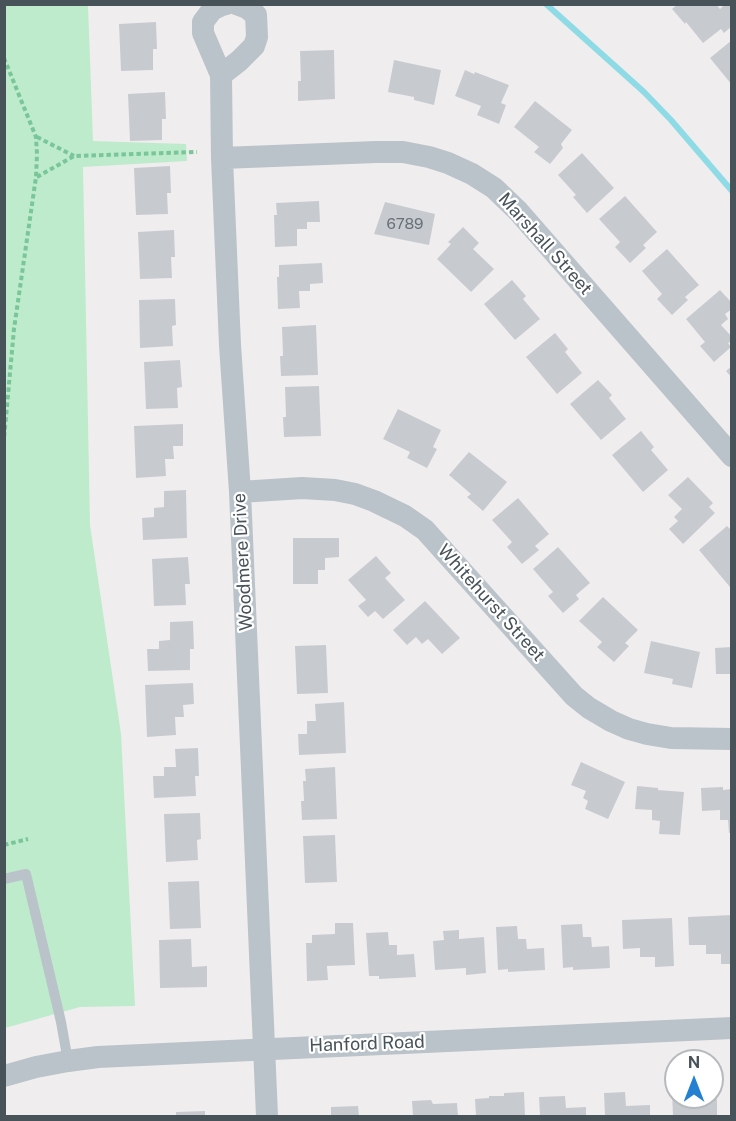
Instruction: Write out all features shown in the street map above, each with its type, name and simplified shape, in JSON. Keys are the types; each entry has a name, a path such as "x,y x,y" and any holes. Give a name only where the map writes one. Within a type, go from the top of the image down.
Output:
{"street":[{"name":"Woodmere Drive","path":"226,4 212,10 203,22 203,33 221,75 230,345 240,492 267,1116"},
{"path":"221,75 254,46 257,37 256,15 236,4"},
{"name":"Marshall Street","path":"222,158 403,152 448,163 472,174 494,188 518,211 732,456"},
{"name":"Whitehurst Street","path":"240,492 302,488 335,490 374,501 405,516 425,530 574,696 589,708 628,729 647,734 671,738 732,739"},
{"name":"Hanford Road","path":"4,1076 68,1060 99,1056 732,1028"}],"lane":[{"path":"4,879 26,874 68,1060"}],"path":[{"path":"4,58 36,137 36,177 14,329 4,439"},
{"path":"36,137 74,156"},
{"path":"36,177 74,156 197,152"},
{"path":"4,844 28,839"}],"green space":[{"path":"5,5 88,5 93,141 186,144 187,161 83,167 90,525 121,734 135,1006 80,1007 5,1028"}],"building":[{"path":"678,4 716,4 720,9 725,4 730,4 732,26 724,33 721,29 703,43 672,9"},
{"path":"156,22 157,49 153,49 153,70 121,71 119,24"},
{"path":"732,40 732,85 710,58"},
{"path":"334,50 335,99 298,101 298,81 301,81 300,51"},
{"path":"394,60 441,70 434,105 414,100 414,97 388,92"},
{"path":"465,70 509,85 501,103 506,105 499,124 477,115 481,106 455,96"},
{"path":"165,92 166,119 162,119 162,140 130,141 128,94"},
{"path":"535,101 572,130 561,144 563,148 550,164 534,152 539,147 514,127"},
{"path":"582,153 614,188 587,213 573,197 576,195 558,175"},
{"path":"170,166 171,193 167,193 168,214 136,215 134,168"},
{"path":"625,196 657,232 643,245 646,248 630,263 615,247 620,242 599,219"},
{"path":"319,201 320,222 307,222 307,229 297,229 297,246 275,247 276,203"},
{"path":"385,202 435,214 429,245 374,234"},
{"path":"463,227 479,243 473,249 494,269 471,292 437,259 451,244 448,242"},
{"path":"174,230 175,257 171,257 172,278 140,279 138,232"},
{"path":"667,249 699,285 685,297 688,300 672,315 657,299 662,294 642,271"},
{"path":"322,263 323,283 310,284 310,291 299,291 300,308 278,309 279,265"},
{"path":"512,280 526,296 523,299 540,319 515,340 484,304"},
{"path":"720,290 732,303 732,309 725,314 728,319 721,325 732,337 732,341 728,343 731,347 714,362 700,346 705,342 686,319"},
{"path":"175,299 176,325 172,326 173,346 140,348 139,300"},
{"path":"316,325 318,375 281,376 282,327"},
{"path":"555,333 568,349 565,352 582,373 557,394 526,357"},
{"path":"180,360 182,387 177,388 178,408 146,409 144,362"},
{"path":"732,366 732,378 726,371"},
{"path":"598,380 612,395 609,398 626,419 601,440 570,404"},
{"path":"319,386 321,436 284,437 285,387"},
{"path":"398,409 441,430 433,447 437,449 427,468 407,458 410,452 383,439"},
{"path":"183,424 183,446 173,446 174,459 165,459 166,476 136,478 134,426"},
{"path":"641,431 654,447 651,450 668,470 643,492 612,455"},
{"path":"469,452 507,482 483,511 467,497 471,494 449,475"},
{"path":"688,477 713,503 709,507 715,513 683,544 669,529 678,521 674,517 682,509 668,495"},
{"path":"186,490 187,538 143,540 142,518 154,517 154,508 164,507 164,491"},
{"path":"518,498 549,534 535,546 539,550 522,564 507,547 512,542 492,520"},
{"path":"727,526 732,531 732,585 730,587 699,550"},
{"path":"293,538 339,538 339,557 325,558 325,570 318,570 318,584 293,584"},
{"path":"558,547 590,583 576,595 579,599 563,613 548,596 553,592 533,569"},
{"path":"376,556 391,573 385,578 405,600 383,619 375,611 368,617 358,606 366,600 348,580"},
{"path":"188,557 190,584 185,584 186,605 154,606 152,559"},
{"path":"603,597 638,630 625,643 629,646 614,662 597,647 602,642 579,621"},
{"path":"425,601 460,638 442,654 428,639 422,644 416,637 407,645 393,630"},
{"path":"193,621 194,649 190,649 190,670 148,671 147,649 159,649 159,641 170,640 170,622"},
{"path":"651,641 700,652 692,688 672,684 673,679 644,673"},
{"path":"326,645 328,693 297,694 295,646"},
{"path":"732,647 732,674 716,674 715,648"},
{"path":"193,683 194,704 183,705 184,717 175,717 176,735 147,737 145,685"},
{"path":"344,702 346,753 299,755 298,734 307,734 307,721 316,721 315,704"},
{"path":"198,748 199,776 195,776 196,796 154,798 153,776 164,776 164,767 176,767 175,749"},
{"path":"581,762 625,782 608,819 585,809 588,801 583,798 586,791 571,785"},
{"path":"335,767 337,819 302,820 301,801 304,801 305,769"},
{"path":"637,786 684,792 680,835 659,834 660,821 652,820 652,810 635,809"},
{"path":"723,787 723,790 732,789 732,832 729,833 728,820 720,820 720,810 702,811 701,788"},
{"path":"200,813 201,839 197,840 198,860 166,862 164,814"},
{"path":"335,835 337,882 305,883 303,836"},
{"path":"199,881 201,928 170,929 168,882"},
{"path":"732,915 732,964 721,964 721,954 706,954 706,945 689,945 688,917"},
{"path":"672,918 674,966 655,967 655,957 640,957 640,948 623,949 622,920"},
{"path":"335,923 353,923 355,965 327,966 328,980 307,981 306,943 312,943 312,935 335,934"},
{"path":"582,924 583,937 591,937 592,947 609,946 610,968 573,970 573,967 563,968 561,925"},
{"path":"517,926 518,939 526,939 527,949 544,948 545,970 508,972 508,969 498,970 496,927"},
{"path":"459,930 459,939 484,937 486,973 466,975 466,968 435,970 433,941 444,940 443,931"},
{"path":"388,932 389,945 397,945 397,955 414,954 416,977 379,979 379,976 369,976 366,933"},
{"path":"191,939 192,967 207,966 207,987 160,988 159,940"},
{"path":"524,1092 525,1116 476,1116 475,1099 504,1096 504,1093"},
{"path":"625,1092 626,1106 650,1105 650,1116 605,1116 604,1093"},
{"path":"565,1096 566,1108 586,1107 586,1116 540,1116 539,1097"},
{"path":"431,1100 433,1104 457,1103 458,1116 413,1116 412,1101"},
{"path":"358,1106 359,1116 331,1116 331,1107"},
{"path":"673,1109 717,1109 717,1116 673,1116"},
{"path":"205,1111 205,1116 176,1116 176,1112"}],"waterway":[{"path":"546,4 644,92 732,191"}]}
